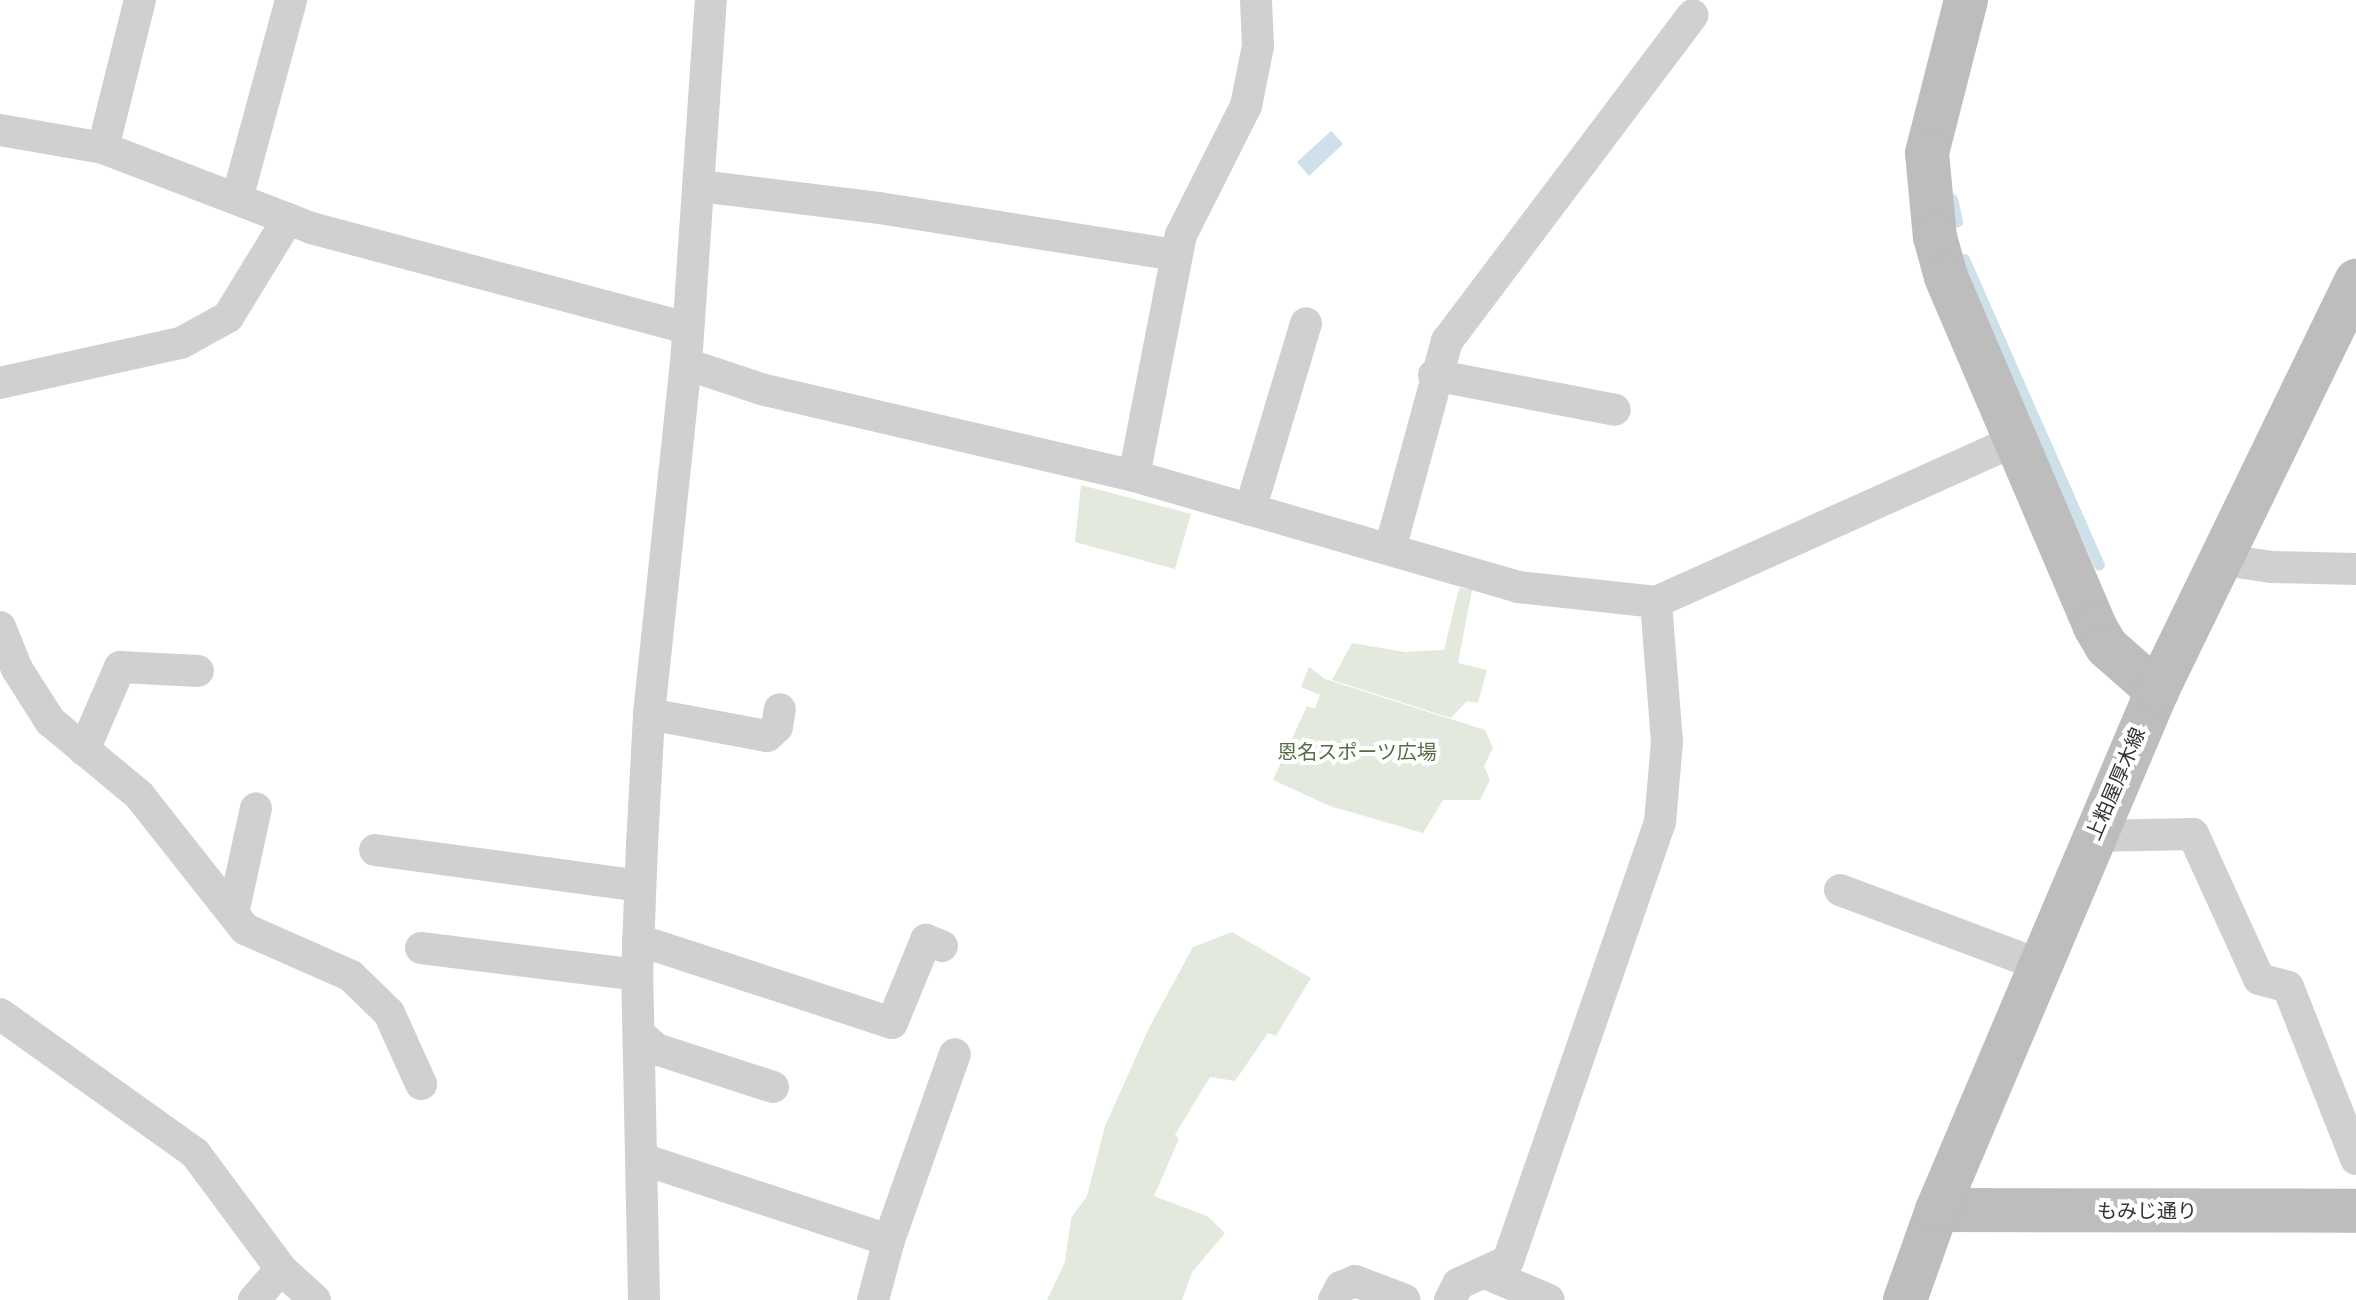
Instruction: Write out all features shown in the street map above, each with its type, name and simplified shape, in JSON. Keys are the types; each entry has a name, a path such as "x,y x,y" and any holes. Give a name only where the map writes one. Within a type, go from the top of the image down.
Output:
{"street":[{"path":"103,148 140,0"},
{"path":"237,199 291,0"},
{"path":"644,1300 637,975 640,886 649,714 686,364 711,0"},
{"path":"1134,476 1175,255 1246,106 1258,46 1256,0"},
{"path":"1966,0 1933,114 1925,179 1946,277 2019,439 2095,627 2107,647 2157,691"},
{"path":"1390,549 1434,375 1447,341 1688,37"},
{"path":"0,130 103,148 288,219 687,328"},
{"path":"700,186 957,219 1175,255"},
{"path":"0,383 181,343 228,317 288,219"},
{"name":"上粕屋厚木線","path":"1905,1300 1937,1210 2157,691 2217,559 2356,281"},
{"path":"1250,510 1306,323"},
{"path":"686,364 761,389 1134,476 1518,587 1656,602 2019,439"},
{"path":"1434,375 1615,410"},
{"path":"2217,559 2272,567 2356,569"},
{"path":"1450,1300 1458,1284 1508,1261 1660,822 1667,742 1656,602"},
{"path":"0,627 21,690 50,721 139,795 160,828 234,909 245,929 351,976 389,1013 421,1084"},
{"path":"84,750 120,667 198,671"},
{"path":"649,714 767,736 777,727 780,709"},
{"path":"234,909 256,808"},
{"path":"2094,836 2193,834 2259,979 2288,987 2356,1159"},
{"path":"375,850 412,844 640,886"},
{"path":"1840,890 2040,965"},
{"path":"638,940 892,1023 926,940 942,946"},
{"path":"421,948 467,942 637,975"},
{"path":"0,1014 195,1153 281,1269 315,1300"},
{"path":"639,1034 656,1049 773,1087"},
{"path":"873,1300 889,1240 955,1054"},
{"path":"642,1159 889,1240"},
{"name":"もみじ通り","path":"1937,1210 2356,1211"},
{"path":"254,1300 281,1269"},
{"path":"1485,1273 1549,1300"},
{"path":"1334,1300 1341,1287 1355,1281 1405,1300"}],"green space":[{"path":"1081,485 1191,514 1175,569 1075,542"},
{"path":"1459,588 1472,590 1458,663 1487,670 1478,703 1467,701 1451,718 1332,680 1352,643 1405,652 1444,650"},
{"name":"恩名スポーツ広場","path":"1309,667 1325,679 1485,730 1493,748 1484,766 1490,780 1480,800 1443,800 1423,833 1330,806 1273,780 1307,706 1315,709 1320,695 1301,687"},
{"path":"1232,932 1311,978 1276,1036 1268,1033 1235,1081 1210,1077 1175,1135 1179,1139 1154,1196 1207,1216 1225,1233 1192,1272 1182,1300 1047,1300 1065,1262 1071,1218 1087,1196 1105,1126 1149,1028 1193,947"}],"shaded area":[{"path":"1331,131 1343,144 1309,176 1297,162"}],"waterway":[{"path":"1952,199 1957,221"},
{"path":"1964,259 2099,565"}]}
